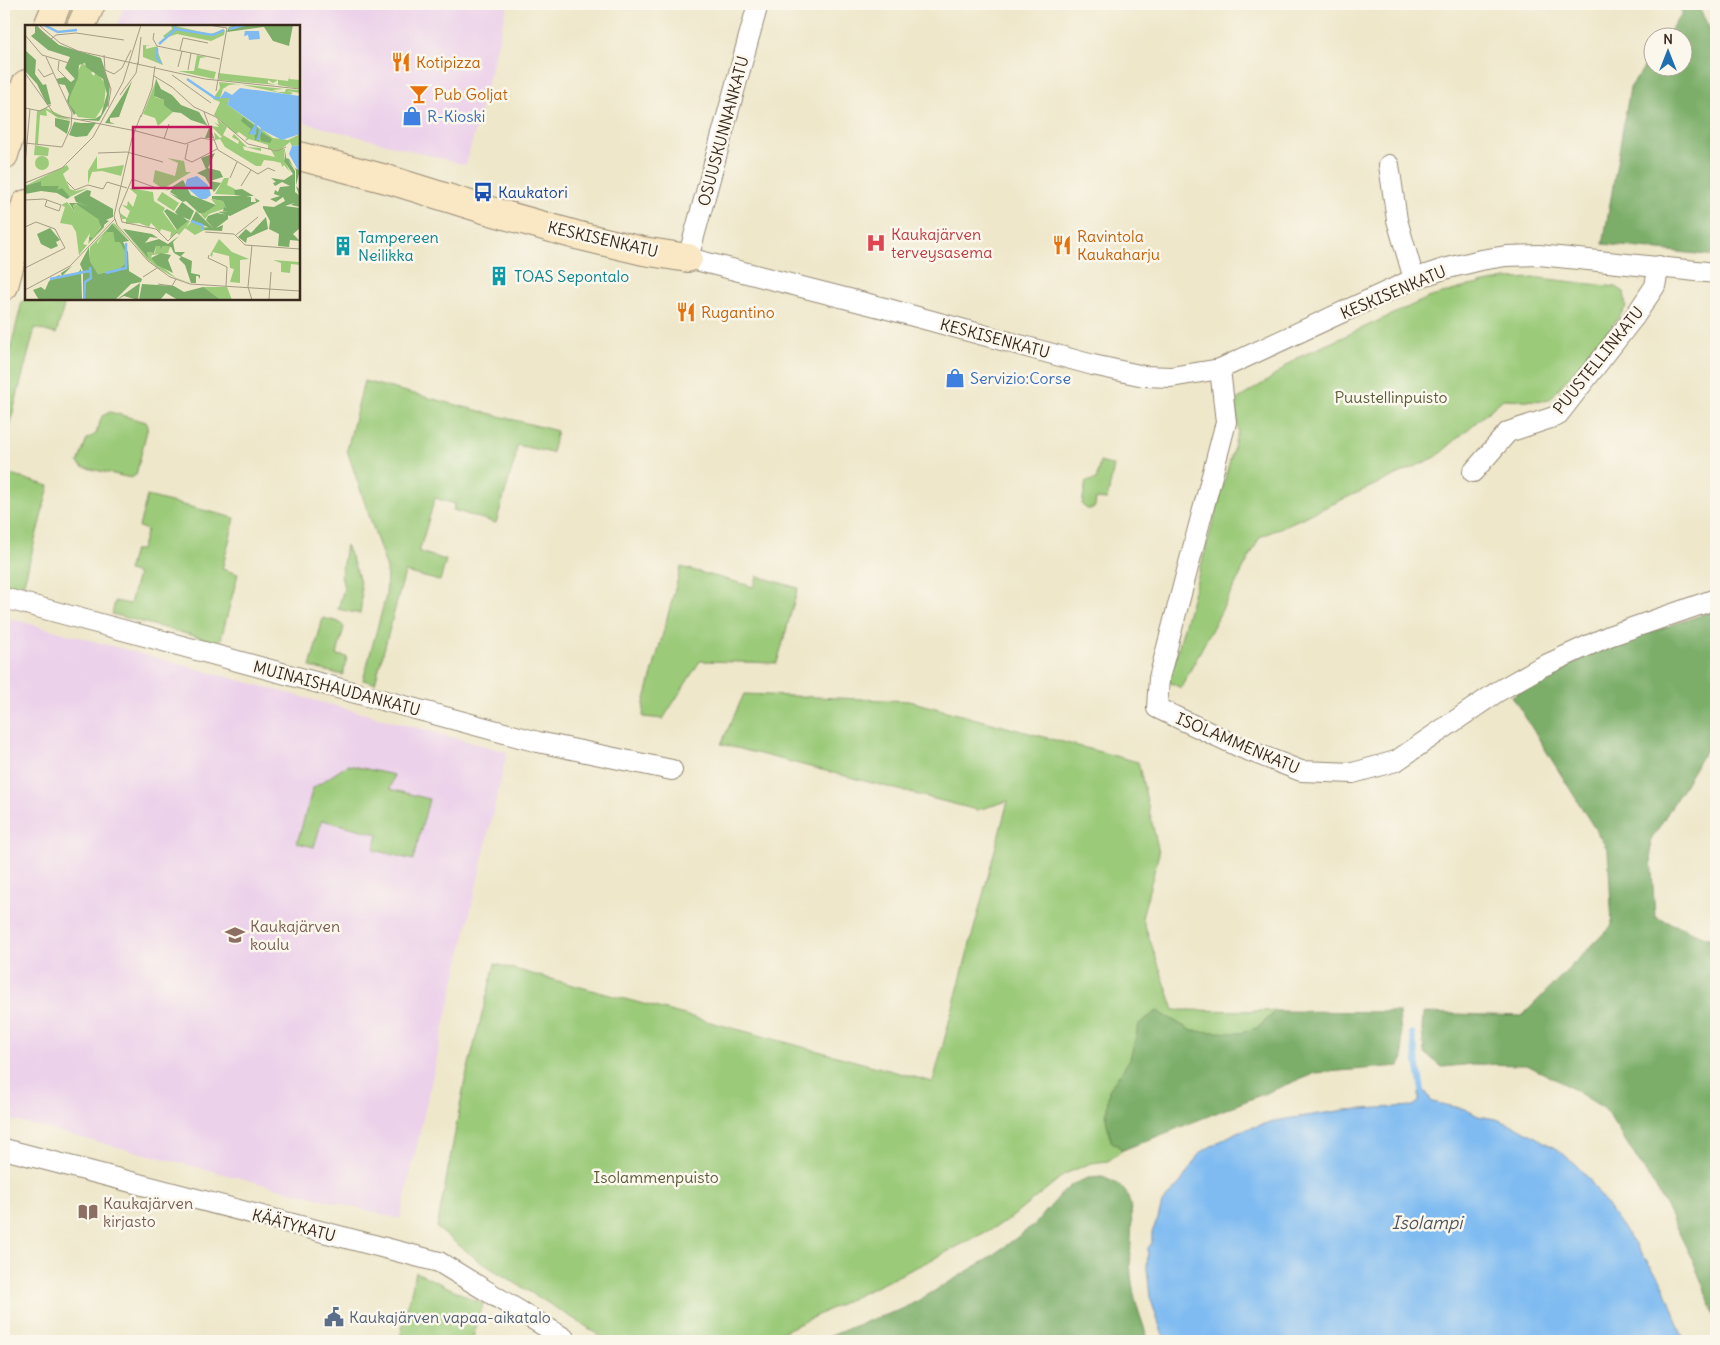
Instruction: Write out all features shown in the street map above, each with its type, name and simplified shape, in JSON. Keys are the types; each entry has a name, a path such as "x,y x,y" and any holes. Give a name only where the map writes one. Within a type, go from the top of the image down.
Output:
{"street":[{"path":"48,25 57,4"},
{"path":"81,25 91,4"},
{"name":"OSUUSKUNNANKATU","path":"688,258 758,4"},
{"path":"4,78 25,84"},
{"path":"4,155 25,87"},
{"name":"KESKISENKATU","path":"300,156 390,180 576,235 643,251 688,258 879,306 1081,362 1144,376 1171,377 1220,369 1414,280 1444,269 1506,256 1539,255 1716,273"},
{"path":"1389,165 1397,220 1414,280"},
{"path":"4,286 25,208"},
{"name":"PUUSTELLINKATU","path":"1473,472 1508,432 1557,416 1635,316 1655,286 1659,266"},
{"name":"ISOLAMMENKATU","path":"1220,369 1226,422 1159,678 1157,708 1242,748 1301,771 1353,773 1396,761 1497,692 1539,668 1610,636 1716,599"},
{"name":"MUINAISHAUDANKATU","path":"4,598 538,742 672,770"},
{"name":"KÄÄTYKATU","path":"4,1149 439,1262 566,1341"}],"shaded area":[{"path":"125,4 508,4 466,165 300,121 300,25 117,25"},
{"name":"Kaukajärven koulu","path":"4,617 507,752 400,1219 4,1118"}],"green space":[{"path":"1672,4 1697,4 1716,41 1716,256 1603,244 1630,88 1642,71 1642,78 1692,78 1692,28 1671,28 1683,12"},
{"name":"Puustellinpuisto","path":"1540,278 1616,287 1624,292 1626,307 1550,399 1545,401 1503,399 1436,457 1260,537 1181,688 1169,682 1238,431 1235,401 1270,379 1295,359 1428,298 1469,286 1506,279"},
{"path":"25,300 65,302 56,334 35,328 4,446 4,375 22,302"},
{"path":"364,381 557,431 552,453 517,445 515,459 496,523 453,510 455,504 435,498 419,552 446,560 440,581 405,572 375,683 363,680 386,596 387,569 347,450"},
{"path":"110,412 146,422 148,426 136,475 131,478 82,467 78,463 87,439 96,434 102,416"},
{"path":"1100,462 1114,466 1107,500 1096,499 1093,509 1087,509 1082,505 1086,481 1096,480"},
{"path":"4,473 49,486 24,583 20,590 4,586"},
{"path":"147,496 235,518 222,569 238,574 221,639 217,642 112,614 115,601 130,604 138,574 128,571 134,550 141,550 147,530 139,527"},
{"path":"346,545 357,571 361,587 360,614 338,609 344,588 341,575"},
{"path":"681,567 754,587 757,576 798,588 777,663 700,661 663,719 643,717 644,703"},
{"path":"1716,610 1716,733 1650,842 1655,917 1716,941 1716,1180 1710,1188 1716,1217 1716,1319 1694,1263 1659,1193 1605,1109 1563,1083 1527,1065 1473,1064 1442,1067 1424,1052 1422,1031 1423,1013 1522,1016 1612,925 1608,850 1512,696 1585,657 1633,638"},
{"path":"323,618 339,622 344,627 337,655 347,657 343,675 310,667"},
{"name":"Isolammenpuisto","path":"744,694 909,701 1138,762 1159,853 1142,917 1174,1010 1276,1011 1123,1150 1108,1161 1091,1163 1065,1174 1007,1221 935,1258 764,1341 607,1341 479,1261 437,1228 465,1080 495,964 933,1082 1008,801 977,810 721,744"},
{"path":"348,765 394,775 390,789 429,799 413,860 374,850 378,834 322,820 314,847 297,843 313,788"},
{"path":"1157,1011 1192,1031 1241,1033 1259,1027 1276,1011 1399,1012 1403,1058 1399,1066 1316,1073 1123,1150 1111,1141 1106,1119 1109,1090 1130,1059 1139,1024"},
{"path":"1102,1177 1121,1187 1128,1197 1132,1224 1130,1265 1132,1283 1149,1341 819,1341 902,1309 921,1299 986,1260 1034,1225 1063,1192 1073,1184 1088,1178"},
{"path":"416,1272 483,1304 472,1341 399,1341"}],"water":[{"name":"Isolampi","path":"1422,1090 1426,1092 1432,1102 1465,1109 1478,1116 1496,1119 1518,1127 1560,1151 1576,1165 1589,1179 1663,1283 1684,1341 1168,1341 1162,1333 1150,1297 1147,1268 1148,1248 1152,1243 1152,1232 1162,1203 1181,1182 1199,1154 1237,1132 1274,1121 1345,1110 1413,1106 1419,1102 1419,1092"}],"waterway":[{"path":"1412,1033 1422,1090"}],"place":[{"name":"Kotipizza","path":"401,62"},
{"name":"Pub Goljat","path":"419,94"},
{"name":"R-Kioski","path":"412,116"},
{"name":"Kaukatori","path":"483,192"},
{"name":"Kaukajärven terveysasema","path":"876,243"},
{"name":"Ravintola Kaukaharju","path":"1062,245"},
{"name":"Tampereen Neilikka","path":"343,246"},
{"name":"TOAS Sepontalo","path":"499,276"},
{"name":"Rugantino","path":"686,312"},
{"name":"Servizio:Corse","path":"955,378"},
{"name":"Kaukajärven koulu","path":"235,935"},
{"name":"Kaukajärven kirjasto","path":"88,1212"},
{"name":"Kaukajärven vapaa-aikatalo","path":"334,1317"}]}
